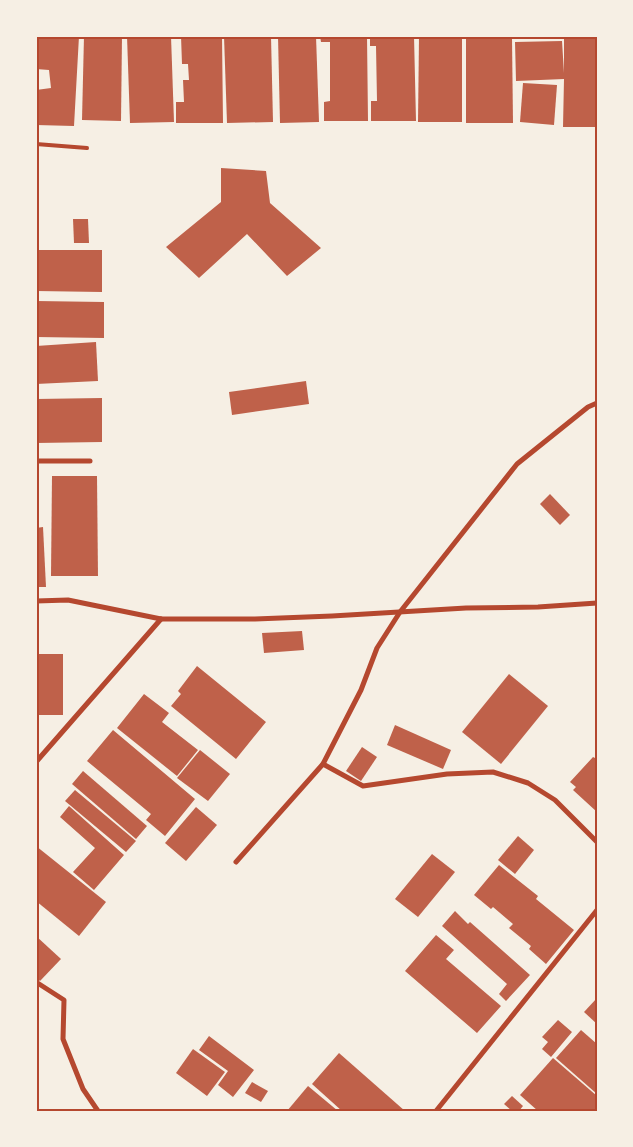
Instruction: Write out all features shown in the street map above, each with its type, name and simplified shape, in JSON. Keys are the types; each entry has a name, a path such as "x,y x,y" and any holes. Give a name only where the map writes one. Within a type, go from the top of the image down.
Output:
{"street":[{"path":"236,862 323,764 361,690 377,648 400,612 517,464 588,407 597,403"},
{"path":"36,461 90,461"},
{"path":"36,601 68,600 161,619 255,619 597,603"},
{"path":"36,762 161,619"},
{"path":"323,764 363,786 447,774 493,772 528,783 555,800 597,842"},
{"path":"436,1111 597,910"},
{"path":"36,982 64,1000 63,1039 83,1089 98,1111"}],"lane":[{"path":"36,144 87,148"}],"building":[{"path":"41,36 79,36 74,126 36,125 36,90 51,88 49,70 36,69 36,41"},
{"path":"84,36 122,36 121,121 82,120"},
{"path":"127,36 171,36 174,122 130,123"},
{"path":"181,36 222,36 223,123 176,123 176,102 184,102 183,80 189,80 188,64 182,64"},
{"path":"224,36 271,36 273,122 227,123"},
{"path":"278,36 316,36 319,122 280,123"},
{"path":"320,36 367,36 368,121 324,121 324,102 330,101 330,42 321,42"},
{"path":"370,36 414,36 416,121 371,121 371,101 377,101 376,46 370,46"},
{"path":"564,36 597,36 597,127 563,127 564,79 516,81 515,42 562,41 564,73"},
{"path":"419,37 462,38 462,122 418,122"},
{"path":"466,38 512,38 513,123 466,123"},
{"path":"523,83 557,85 554,125 520,122"},
{"path":"221,168 266,171 270,203 321,248 287,276 247,234 199,278 166,247 221,202"},
{"path":"73,219 88,219 89,243 74,243"},
{"path":"36,250 102,250 102,292 36,291"},
{"path":"36,301 104,302 104,338 36,337"},
{"path":"96,342 98,381 36,384 36,346"},
{"path":"306,381 309,404 232,415 229,392"},
{"path":"102,398 102,442 36,443 36,399"},
{"path":"52,476 97,476 98,576 51,576"},
{"path":"550,494 570,515 560,525 540,504"},
{"path":"43,527 46,587 36,587 36,528"},
{"path":"302,631 304,650 264,653 262,633"},
{"path":"36,654 63,654 63,715 36,715"},
{"path":"197,666 266,722 236,759 171,706 181,694 178,691"},
{"path":"509,674 548,706 501,764 462,732"},
{"path":"144,694 169,713 162,722 198,750 177,776 117,728"},
{"path":"395,725 451,750 443,769 387,745"},
{"path":"113,730 195,799 165,836 146,820 151,814 87,761"},
{"path":"362,747 377,757 361,781 346,771"},
{"path":"200,750 230,774 208,801 177,778"},
{"path":"593,757 597,757 597,812 573,790 576,787 570,782"},
{"path":"83,771 147,826 136,839 72,784"},
{"path":"75,790 136,841 126,852 65,801"},
{"path":"69,806 124,855 94,890 73,872 95,848 60,817"},
{"path":"196,807 217,825 186,861 165,843"},
{"path":"518,836 534,850 515,874 498,860"},
{"path":"36,846 106,902 79,936 36,901"},
{"path":"432,854 455,872 418,917 395,899"},
{"path":"499,865 538,896 536,899 574,930 546,964 529,949 531,946 509,928 513,924 493,907 491,909 474,895"},
{"path":"455,911 530,975 506,1001 499,994 507,984 442,926"},
{"path":"436,935 454,950 446,959 501,1006 477,1033 405,971"},
{"path":"36,936 61,959 40,981 36,978"},
{"path":"597,998 597,1024 584,1012"},
{"path":"558,1020 572,1032 551,1057 542,1049 548,1042 542,1037"},
{"path":"581,1030 597,1044 597,1094 556,1058"},
{"path":"209,1036 254,1070 233,1097 218,1085 228,1071 199,1050"},
{"path":"193,1049 225,1072 207,1096 176,1073"},
{"path":"339,1053 405,1111 342,1111 312,1084"},
{"path":"553,1058 597,1096 597,1111 538,1111 520,1095"},
{"path":"252,1082 268,1091 261,1102 245,1093"},
{"path":"308,1086 338,1111 287,1111"},
{"path":"512,1096 523,1106 519,1111 512,1111 504,1104"}]}
